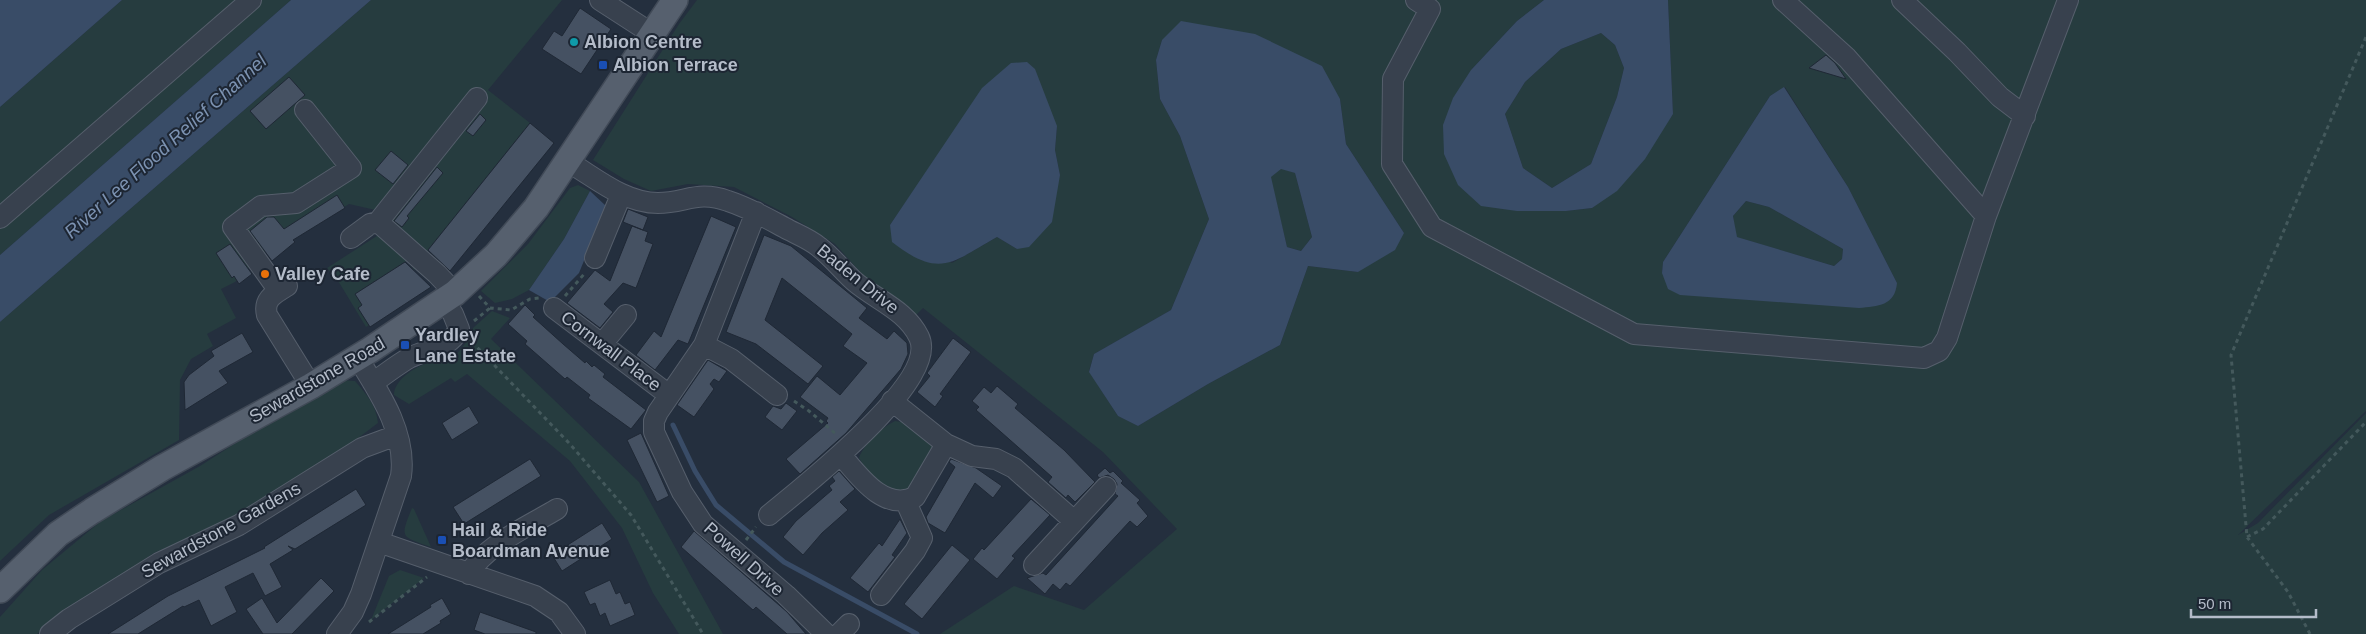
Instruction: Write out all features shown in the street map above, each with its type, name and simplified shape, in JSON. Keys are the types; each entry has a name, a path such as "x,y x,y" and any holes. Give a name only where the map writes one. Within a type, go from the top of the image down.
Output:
{"main road":[{"name":"Sewardstone Road","path":"0,590 46,545 92,511 162,468 311,386 456,293 496,255 536,208 651,33 675,0"}],"street":[{"path":"0,218 251,0"},
{"path":"600,0 651,33"},
{"path":"1416,0 1430,9 1393,78 1392,164 1432,227 1634,334 1924,358 1938,351 1947,338 1986,216 2068,0"},
{"path":"1784,0 1847,58 1986,216"},
{"path":"1902,0 1957,52 2000,98 2025,116"},
{"path":"351,238 370,224 378,222 477,98"},
{"path":"305,110 351,168 296,203 261,206 233,227 283,288 270,297 266,303 267,315 311,386"},
{"name":"Baden Drive","path":"567,161 622,195 645,202 660,203 700,195 728,200 756,212 817,245 855,281 909,320 920,338 922,351 917,366 892,401 867,431 763,521"},
{"path":"595,258 622,195"},
{"name":"Powell Drive","path":"756,212 704,345 658,412 654,421 654,432 687,500 703,524 786,595 826,634"},
{"path":"373,383 411,357 447,344 455,336 458,328 453,314 456,293 378,222"},
{"name":"Cornwall Place","path":"554,308 669,394"},
{"path":"602,344 626,315"},
{"path":"704,345 731,359 777,394"},
{"path":"337,634 357,603 401,476 402,464 397,435 387,409 357,357"},
{"path":"892,401 946,444 972,456 996,459 1014,468 1074,521"},
{"name":"Sewardstone Gardens","path":"50,634 68,619 159,563 239,524 362,448 397,435"},
{"path":"841,455 862,480 883,496 898,502 906,502 915,497 946,444"},
{"path":"1034,564 1106,487"},
{"path":"881,595 922,538 906,502"},
{"path":"469,574 475,564 489,550 558,509"},
{"path":"379,542 535,596 547,602 559,612 574,634"}],"path":[{"path":"2310,634 2288,592 2247,537 2231,355 2366,37"},
{"path":"456,293 490,308 510,310 530,298 541,298 554,308 582,278 595,258"},
{"path":"458,328 569,443 631,515 703,634"},
{"path":"809,411 822,421"},
{"path":"2247,537 2263,529 2366,422"},
{"path":"745,540 763,521"},
{"path":"366,624 428,577"}],"green space":[{"path":"122,0 291,0 0,255 0,107"},
{"path":"371,0 562,0 488,90 530,123 424,255 380,211 349,204 298,236 289,227 235,282 221,289 236,318 207,334 213,346 191,359 180,380 179,440 49,515 0,561 0,322"},
{"path":"697,0 1544,0 1517,21 1471,70 1517,211 1566,211 1592,208 1673,114 1668,0 2366,0 2366,411 2238,535 2258,523 2366,413 2366,634 940,634 1014,586 1084,610 1177,529 1103,452 923,308 916,315 863,275 835,244 792,217 734,187 688,184 651,191 624,179 593,160 679,24","holes":["1162,40 1340,99 1346,144 1404,233 1358,272 1308,266 1280,345 1208,384 1138,426 1118,416 1089,371 1094,354 1171,310 1209,219 1180,136 1160,99 1156,60","1785,87 1848,187 1897,283 1662,273 1663,262 1770,96","1057,126 1055,150 1060,175 1017,249 997,237 952,263 890,225 935,160"]},
{"path":"1601,33 1615,45 1624,68 1617,97 1591,164 1552,188 1523,168 1505,114 1525,82 1561,49"},
{"path":"1281,168 1295,173 1312,237 1301,251 1287,247 1270,177"},
{"path":"578,185 590,191 564,239 529,290 512,299 495,303 481,291 528,244 570,188"},
{"path":"1746,201 1769,207 1843,249 1842,259 1834,266 1736,237 1733,216"},
{"path":"383,232 418,267 414,270 408,260 355,294 362,305 358,308 369,325 366,327 340,284 327,268"},
{"path":"492,311 510,318 491,339 639,482 723,634 679,634 653,593 622,528 570,461 467,374 455,382 451,378 409,404 394,395 397,384 416,368 436,361 452,360 472,335 473,328"},
{"path":"339,380 355,381 373,405 378,423 305,478 230,520 154,553 52,621 37,634 0,634 0,617 42,570 101,521 200,466 321,388"},
{"path":"895,421 907,423 934,445 911,492 894,495 867,471 859,458 865,447 874,437"},
{"path":"412,508 431,547 405,535 406,525"},
{"path":"400,570 424,578 371,620 389,576"}],"water":[{"path":"0,0 122,0 0,107"},
{"name":"River Lee Flood Relief Channel","path":"291,0 371,0 0,322 0,255"},
{"path":"1544,0 1668,0 1673,114 1645,159 1617,191 1592,208 1566,211 1517,211 1481,206 1458,185 1444,154 1443,125 1453,98 1471,70 1517,21","holes":["1601,33 1615,45 1624,68 1617,97 1591,164 1552,188 1523,168 1505,114 1525,82 1561,49"]},
{"path":"1181,21 1255,34 1322,66 1340,99 1346,144 1404,233 1395,250 1358,272 1308,266 1280,345 1208,384 1138,426 1118,416 1089,372 1094,354 1171,310 1209,219 1180,136 1160,99 1156,60 1162,40","holes":["1281,169 1295,173 1312,237 1301,251 1287,247 1271,177"]},
{"path":"1027,62 1035,69 1057,126 1055,150 1060,175 1052,222 1029,247 1017,249 997,237 956,260 934,264 908,253 892,242 890,225 982,88 1011,63"},
{"path":"1784,87 1848,187 1897,283 1893,296 1884,303 1859,308 1680,295 1668,289 1662,273 1663,262 1770,96","holes":["1746,201 1769,207 1843,249 1842,259 1834,266 1737,237 1733,216"]},
{"path":"590,191 606,206 579,273 550,302 529,290 564,239"}],"building":[{"name":"Albion Centre","path":"580,8 611,29 581,74 542,49 554,31 562,36"},
{"path":"1826,55 1835,63 1846,79 1809,68"},
{"path":"289,77 305,95 266,129 250,111"},
{"path":"480,114 486,120 473,136 466,131"},
{"path":"530,123 554,143 450,271 428,250"},
{"path":"391,151 408,165 393,184 375,170"},
{"path":"437,167 443,173 407,216 409,218 402,227 394,221"},
{"path":"337,195 345,208 293,240 295,242 272,261 250,231 267,217 274,217 284,229"},
{"path":"628,209 648,217 643,230 623,222"},
{"path":"711,216 736,227 688,344 678,340 655,370 636,355 654,331 661,337"},
{"path":"632,226 648,232 645,241 653,244 636,288 623,283 604,304 613,312 600,328 567,303 595,270 610,281"},
{"path":"764,235 791,246 867,308 859,318 887,339 894,331 907,343 908,354 901,369 846,433 800,474 786,459 828,423 826,421 828,418 800,397 817,376 840,395 867,363 843,346 852,334 782,278 765,320 823,366 808,384 756,344 726,332"},
{"path":"230,244 252,274 239,284 234,276 232,278 216,253"},
{"path":"405,262 431,287 370,327 358,308 362,305 355,294"},
{"path":"525,305 535,315 533,317 563,344 585,363 586,361 592,367 594,365 605,374 603,377 646,410 631,429 588,398 590,395 567,377 565,379 525,344 527,341 508,324"},
{"path":"242,333 253,352 219,371 228,383 185,410 184,382 189,375 214,356 211,351"},
{"path":"953,338 971,352 940,394 943,396 935,407 917,392 930,376 927,373"},
{"path":"708,360 727,371 719,382 714,379 710,384 714,389 694,417 677,405"},
{"path":"997,386 1018,404 1015,408 1064,450 1095,482 1075,502 1068,495 1066,498 1048,482 1052,477 976,410 979,407 972,401 984,387 991,393"},
{"path":"786,403 797,411 782,430 765,417 773,406 781,409"},
{"path":"469,406 479,423 452,440 442,423"},
{"path":"641,433 669,496 657,502 627,440"},
{"path":"530,459 541,476 464,524 453,507"},
{"path":"951,459 976,468 1002,486 993,498 975,483 945,533 928,523 926,517 955,467 949,462"},
{"path":"1105,468 1110,473 1113,471 1123,481 1121,483 1140,500 1137,503 1148,516 1137,527 1130,521 1070,586 1066,583 1060,590 1053,584 1045,594 1027,578 1043,573 1046,575 1118,496 1115,494 1117,484 1114,479 1108,475 1099,478 1097,475"},
{"path":"839,471 855,489 840,502 848,510 822,533 803,555 783,537 796,521 832,490 829,486 835,481 832,477"},
{"path":"356,489 366,505 295,549 288,546 293,550 270,564 282,587 265,596 253,573 225,587 237,612 211,626 199,600 183,606 138,634 108,634 168,596 265,548"},
{"path":"1031,499 1050,515 1012,556 1015,558 997,579 973,559 982,548 984,550"},
{"path":"900,519 907,533 892,555 895,557 868,592 850,578 879,543 882,546"},
{"path":"602,523 612,539 562,571 552,555"},
{"path":"694,531 787,612 806,634 787,634 756,607 753,610 681,547"},
{"path":"952,545 970,560 922,619 904,604"},
{"path":"321,578 334,591 292,634 263,634 246,609 262,598 277,623"},
{"path":"610,580 616,594 620,592 625,604 630,602 635,615 610,626 605,613 600,616 595,603 590,605 584,592"},
{"path":"442,598 451,614 440,621 441,623 423,634 388,634 431,607 430,605"},
{"path":"480,612 536,632 536,634 485,634 474,630"}],"waterway":[{"path":"673,425 695,471 716,505 784,562 917,634"}],"place":[{"name":"Albion Centre","path":"574,42"},
{"name":"Albion Terrace","path":"603,65"},
{"name":"Valley Cafe","path":"265,274"},
{"name":"Yardley Lane Estate","path":"405,345"},
{"name":"Hail & Ride Boardman Avenue","path":"442,540"}]}
